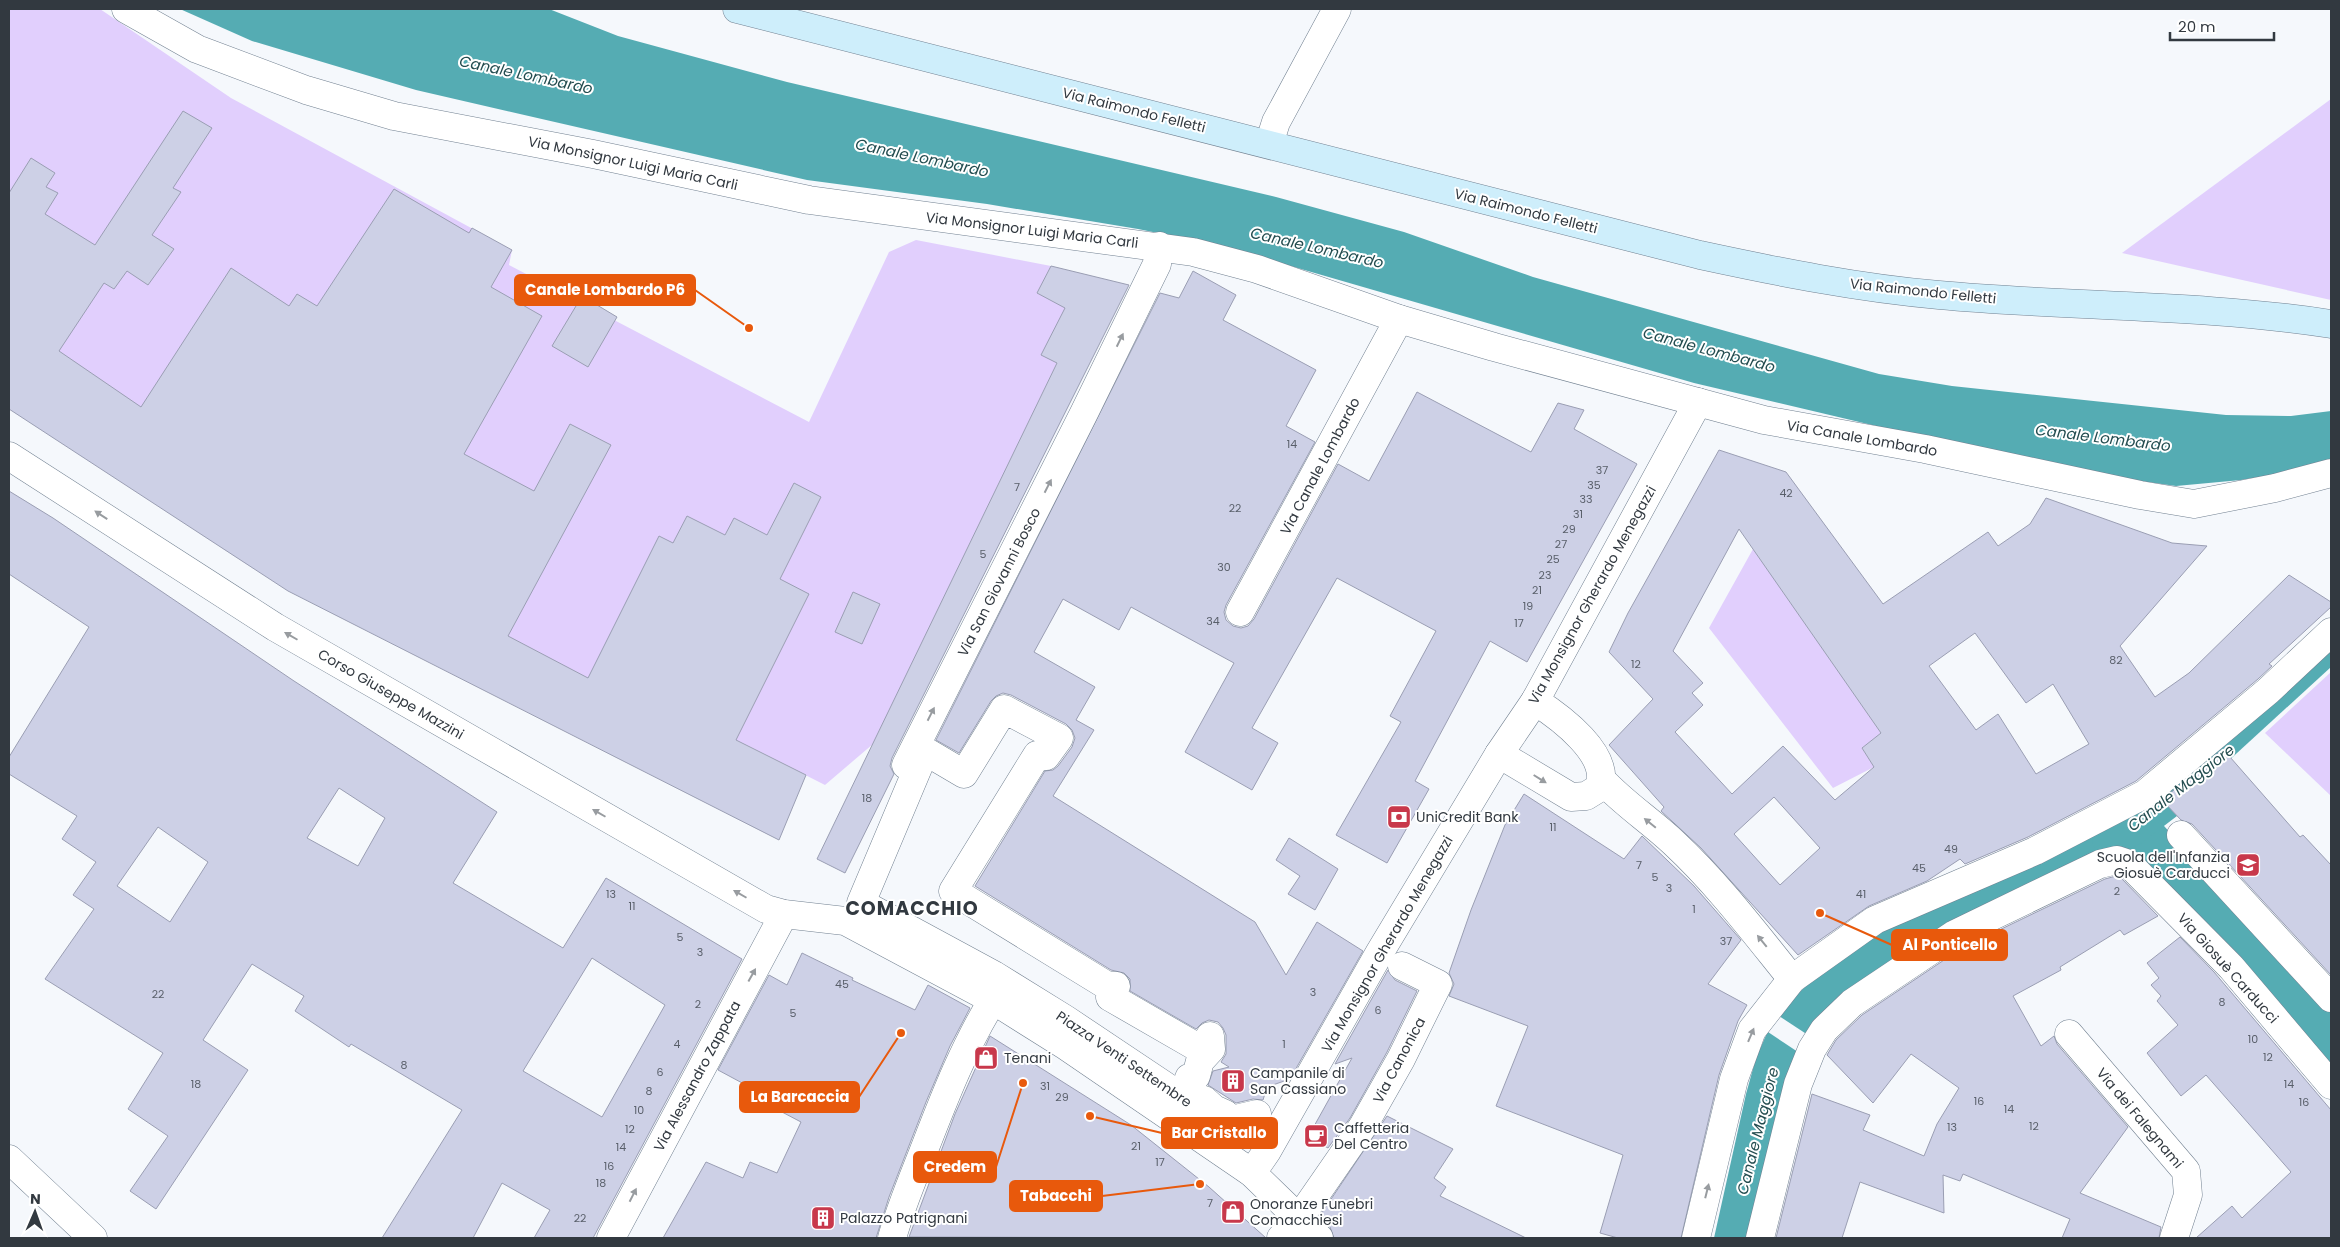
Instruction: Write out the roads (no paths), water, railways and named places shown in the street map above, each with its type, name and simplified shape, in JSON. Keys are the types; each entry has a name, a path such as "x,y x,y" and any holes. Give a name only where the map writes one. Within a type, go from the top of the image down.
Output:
{"main road":[{"name":"Via Raimondo Felletti","path":"737,9 1700,255 1825,280 1939,295 2209,310 2331,324"}],"street":[{"name":"Via Monsignor Luigi Maria Carli","path":"126,9 198,49 306,90 394,116 593,154 809,200 1159,246"},
{"path":"1269,144 1276,122 1337,9"},
{"name":"Via Canale Lombardo","path":"1159,246 1192,252 1257,269 1399,319 1764,420 1925,449 2140,495 2194,504 2274,488 2331,473"},
{"name":"Via San Giovanni Bosco","path":"845,921 908,759 1089,405 1157,264 1159,246"},
{"name":"Via Canale Lombardo","path":"1240,612 1399,319"},
{"name":"Via Monsignor Gherardo Menegazzi","path":"1252,1173 1267,1152 1380,952 1499,754 1535,701 1698,402"},
{"name":"Corso Giuseppe Mazzini","path":"9,456 275,627 766,909 784,914"},
{"path":"1696,1238 1734,1080 1752,1030 1792,979 1875,920 2035,851 2145,794 2268,691 2331,632"},
{"path":"1535,701 1551,711 1584,742 1598,759 1602,780 1619,798 1673,842 1723,892 1792,979"},
{"name":"Piazza Venti Settembre","path":"1004,709 1059,738 1046,756 1037,755 953,891 1106,985 1116,986 1110,997 1202,1050 1210,1036 1211,1049 1200,1061 1196,1076 1189,1078 1197,1102 1204,1100 1214,1109 1225,1114 1227,1121 1257,1114 1234,1132 1065,1018 994,975 861,903 925,751 964,774 1004,709"},
{"path":"1499,754 1571,797 1579,797 1596,792 1602,780"},
{"path":"2181,835 2331,998"},
{"name":"Via Giosuè Carducci","path":"1760,1238 1798,1084 1810,1047 1824,1030 1852,1003 1955,934 2100,864 2117,860 2129,864 2232,967 2331,1085"},
{"name":"Piazza Venti Settembre","path":"784,914 845,921 993,1000 1066,1046 1252,1173 1320,1238"},
{"name":"Via Alessandro Zappata","path":"610,1238 784,914"},
{"name":"Via Canonica","path":"1290,1208 1363,1126 1401,1059 1438,984 1402,966"},
{"path":"892,1238 898,1215 929,1136 978,1025 993,1000"},
{"name":"Via dei Falegnami","path":"2069,1034 2186,1172 2188,1195 2174,1238"},
{"path":"9,1159 93,1238"},
{"path":"1281,1238 1290,1208"}],"water":[{"name":"Canale Lombardo","path":"180,9 549,9 618,36 787,82 1276,197 1404,232 1533,277 1879,374 1952,386 2226,415 2291,416 2331,411 2331,465 2241,480 2176,486 2119,478 1927,438 1694,383 1222,246 1138,229 987,204 807,180 416,90 252,41"},
{"path":"2331,644 2331,667 2213,775 2170,809 2160,795"},
{"path":"2146,806 2331,1011 2331,1065 2135,853 1828,1013 1752,1238 1714,1238 1746,1094 1756,1058 1767,1033 1784,1007 1811,981 1885,929"}],"waterway":[{"name":"Canale Maggiore","path":"2110,839 2133,827 2205,772"}],"place":[{"name":"Canale Lombardo P6","path":"749,328"},
{"name":"UniCredit Bank","path":"1399,817"},
{"name":"Scuola dell'Infanzia Giosuè Carducci","path":"2248,865"},
{"name":"Al Ponticello","path":"1820,913"},
{"name":"La Barcaccia","path":"901,1033"},
{"name":"Tenani","path":"986,1058"},
{"name":"Campanile di San Cassiano","path":"1233,1081"},
{"name":"Credem","path":"1023,1083"},
{"name":"Bar Cristallo","path":"1090,1116"},
{"name":"Caffetteria Del Centro","path":"1316,1136"},
{"name":"Tabacchi","path":"1200,1184"},
{"name":"Onoranze Funebri Comacchiesi","path":"1233,1212"},
{"name":"Palazzo Patrignani","path":"823,1218"}],"district":[{"name":"COMACCHIO","path":"912,908"}]}
